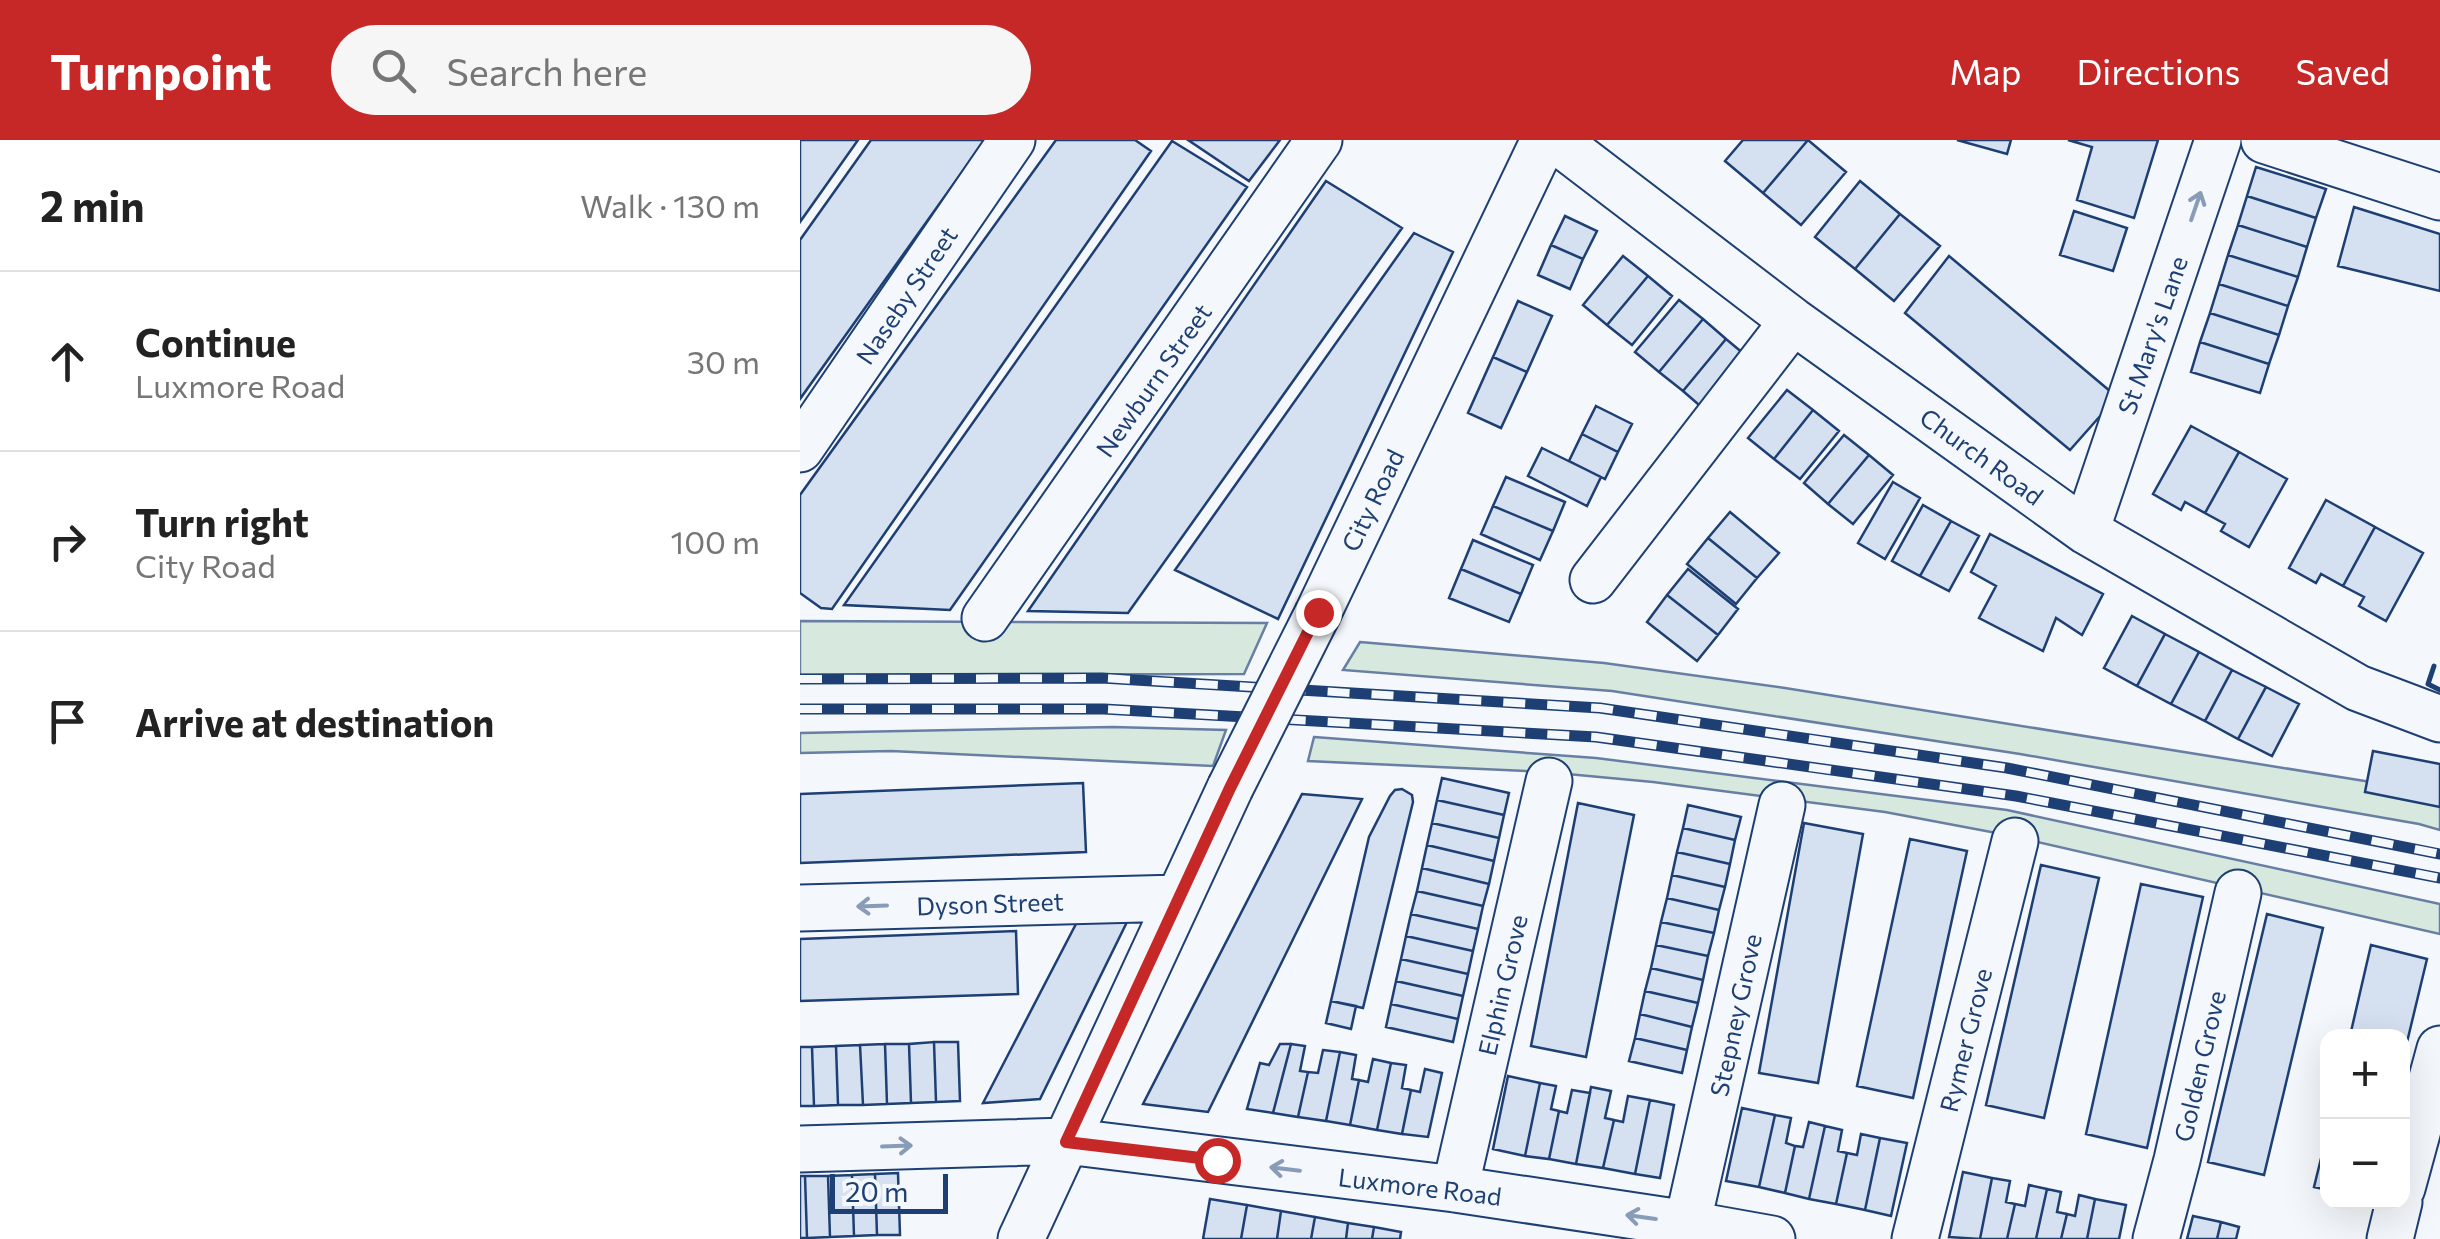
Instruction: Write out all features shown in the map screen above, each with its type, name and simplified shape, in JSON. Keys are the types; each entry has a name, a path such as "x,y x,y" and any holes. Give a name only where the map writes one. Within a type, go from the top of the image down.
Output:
{"street":[{"name":"Naseby Street","path":"800,450 1012,140"},
{"name":"Newburn Street","path":"985,618 1319,140"},
{"name":"City Road","path":"1021,1239 1230,788 1544,140"},
{"name":"Church Road","path":"1556,140 1793,320 2086,530 2358,688 2440,720"},
{"name":"St Mary's Lane","path":"2086,530 2218,140"},
{"path":"2264,140 2440,197"},
{"path":"1593,580 1793,320"},
{"name":"Elphin Grove","path":"1454,1189 1548,781"},
{"name":"Stepney Grove","path":"1686,1232 1782,805"},
{"name":"Rymer Grove","path":"1915,1239 2015,841"},
{"name":"Golden Grove","path":"2156,1239 2178,1160 2238,893"},
{"name":"Dyson Street","path":"800,908 1179,898"},
{"path":"2410,1159 2440,1049"},
{"name":"Luxmore Road","path":"800,1149 1066,1142 1454,1189 1686,1232 1772,1239"},
{"path":"2390,1239 2397,1209"}],"shaded area":[{"path":"800,621 1267,623 1244,674 800,675"},
{"path":"1360,642 1604,663 1785,688 2371,782 2440,796 2440,830 2020,754 1612,691 1343,670"},
{"path":"1113,727 1226,730 1213,766 891,751 800,753 800,733"},
{"path":"1314,737 1596,758 2007,810 2440,904 2440,934 2007,835 1885,812 1546,772 1308,761"}],"building":[{"path":"800,140 858,140 800,222"},
{"path":"871,140 985,140 800,399 800,240"},
{"path":"1056,140 1135,140 1151,151 832,609 821,608 800,593 800,495"},
{"path":"1188,140 1280,140 1249,181"},
{"path":"1743,140 1808,140 1763,193 1725,161"},
{"path":"1808,140 1846,172 1801,225 1763,193"},
{"path":"1957,140 2011,140 2007,154"},
{"path":"2068,140 2158,140 2134,218 2077,200 2092,147"},
{"path":"1172,141 1247,187 950,610 844,605"},
{"path":"2256,167 2326,189 2316,218 2247,196"},
{"path":"1326,181 1402,228 1128,613 1028,611"},
{"path":"1860,181 1900,214 1855,269 1815,237"},
{"path":"2247,196 2316,218 2307,247 2238,225"},
{"path":"2354,207 2440,234 2440,291 2338,266"},
{"path":"2074,211 2127,228 2113,271 2060,255"},
{"path":"1900,214 1940,246 1894,301 1855,269"},
{"path":"1565,216 1597,231 1583,259 1551,245"},
{"path":"2238,225 2307,247 2298,277 2228,255"},
{"path":"1414,233 1453,252 1278,619 1175,570"},
{"path":"1551,245 1583,259 1570,289 1538,275"},
{"path":"2228,255 2298,277 2288,306 2219,284"},
{"path":"1623,256 1648,276 1607,325 1583,305"},
{"path":"1949,256 2117,397 2070,450 1905,313"},
{"path":"1648,276 1672,296 1632,345 1607,325"},
{"path":"2219,284 2288,306 2279,335 2210,313"},
{"path":"1679,300 1703,319 1659,372 1635,352"},
{"path":"1518,301 1552,316 1527,372 1493,357"},
{"path":"2210,313 2279,335 2269,364 2200,342"},
{"path":"1703,319 1726,339 1683,391 1659,372"},
{"path":"1726,339 1750,359 1706,411 1683,391"},
{"path":"2200,342 2269,364 2260,393 2191,372"},
{"path":"1493,357 1527,372 1501,428 1468,413"},
{"path":"1787,390 1813,410 1774,459 1748,438"},
{"path":"1596,406 1632,424 1618,452 1582,434"},
{"path":"1813,410 1839,431 1800,479 1774,459"},
{"path":"2191,426 2239,452 2205,513 2185,502 2181,510 2153,494"},
{"path":"1582,434 1618,452 1605,479 1569,461"},
{"path":"1844,435 1869,455 1828,504 1804,483"},
{"path":"1542,448 1601,477 1587,506 1528,476"},
{"path":"2239,452 2287,479 2249,547 2221,531 2225,524 2205,513"},
{"path":"1869,455 1893,475 1853,524 1828,504"},
{"path":"1506,477 1565,502 1553,531 1493,506"},
{"path":"1893,482 1920,498 1885,559 1858,543"},
{"path":"2326,500 2375,527 2343,586 2321,574 2316,583 2289,568"},
{"path":"1923,505 1951,521 1920,576 1892,561"},
{"path":"1493,506 1553,531 1540,560 1481,534"},
{"path":"1730,512 1779,553 1757,578 1708,538"},
{"path":"1951,521 1979,536 1949,591 1920,576"},
{"path":"2375,527 2423,553 2386,621 2359,606 2364,597 2343,586"},
{"path":"1990,534 2103,594 2082,635 2056,618 2043,651 1979,618 1996,586 1971,572"},
{"path":"1708,538 1757,578 1736,604 1687,564"},
{"path":"1473,540 1533,565 1521,594 1461,569"},
{"path":"1461,569 1521,594 1509,622 1449,598"},
{"path":"1688,569 1738,609 1718,635 1667,595"},
{"path":"1667,595 1718,635 1697,661 1647,622"},
{"path":"2132,616 2165,634 2137,686 2104,668"},
{"path":"2165,634 2199,652 2171,704 2137,686"},
{"path":"2199,652 2232,670 2205,721 2171,704"},
{"path":"2232,670 2266,687 2238,739 2205,721"},
{"path":"2266,687 2299,704 2272,756 2238,739"},
{"path":"2373,751 2440,764 2440,807 2365,792"},
{"path":"1442,778 1509,793 1504,815 1437,800"},
{"path":"1083,783 1086,852 800,863 800,794"},
{"path":"1402,789 1412,795 1413,802 1363,1008 1331,1001 1369,837 1390,796"},
{"path":"1302,794 1362,799 1208,1112 1143,1104"},
{"path":"1437,800 1504,815 1499,838 1432,823"},
{"path":"1578,803 1634,815 1586,1057 1531,1046"},
{"path":"1688,805 1741,817 1735,840 1683,828"},
{"path":"1432,823 1499,838 1494,861 1427,845"},
{"path":"1804,823 1863,834 1818,1083 1759,1073"},
{"path":"1683,828 1735,840 1730,864 1677,852"},
{"path":"1910,839 1967,851 1913,1098 1857,1086"},
{"path":"1427,845 1494,861 1489,884 1422,868"},
{"path":"1677,852 1730,864 1725,887 1672,875"},
{"path":"2041,865 2099,878 2044,1118 1986,1105"},
{"path":"1422,868 1489,884 1483,906 1417,891"},
{"path":"1672,875 1725,887 1719,910 1667,898"},
{"path":"2141,884 2203,897 2147,1148 2086,1134"},
{"path":"1417,891 1483,906 1478,929 1411,914"},
{"path":"1667,898 1719,910 1714,933 1661,922"},
{"path":"1411,914 1478,929 1473,951 1406,936"},
{"path":"2267,914 2323,928 2264,1175 2208,1162"},
{"path":"1077,922 1127,922 1040,1099 983,1103"},
{"path":"1661,922 1714,933 1708,956 1656,945"},
{"path":"1016,931 1018,994 800,1001 800,939"},
{"path":"1406,936 1473,951 1468,974 1401,959"},
{"path":"1656,945 1708,956 1703,980 1651,968"},
{"path":"2371,945 2427,959 2410,1030 2352,1029"},
{"path":"1401,959 1468,974 1463,996 1396,981"},
{"path":"1651,968 1703,980 1698,1003 1645,991"},
{"path":"1396,981 1463,996 1458,1019 1391,1004"},
{"path":"1645,991 1698,1003 1692,1027 1640,1014"},
{"path":"1331,1001 1356,1006 1351,1029 1326,1023"},
{"path":"1391,1004 1458,1019 1453,1042 1386,1027"},
{"path":"1640,1014 1692,1027 1687,1050 1635,1038"},
{"path":"1635,1038 1687,1050 1682,1073 1629,1061"},
{"path":"934,1042 958,1042 960,1101 936,1102"},
{"path":"934,1042 936,1102 911,1103 909,1044"},
{"path":"885,1044 887,1104 863,1105 860,1045"},
{"path":"885,1044 909,1044 911,1103 887,1104"},
{"path":"1280,1044 1291,1044 1273,1113 1247,1109 1260,1063 1269,1065"},
{"path":"1291,1044 1305,1046 1300,1071 1308,1072 1298,1117 1273,1113"},
{"path":"860,1045 863,1105 838,1105 836,1046"},
{"path":"836,1046 838,1105 814,1106 812,1047"},
{"path":"800,1047 812,1047 814,1106 800,1106"},
{"path":"1323,1050 1340,1052 1326,1121 1298,1117 1308,1072 1318,1073"},
{"path":"1340,1052 1356,1055 1352,1079 1359,1080 1350,1125 1326,1121"},
{"path":"1373,1059 1391,1063 1377,1130 1350,1125 1359,1080 1368,1082"},
{"path":"1391,1063 1406,1065 1402,1088 1411,1090 1402,1134 1377,1130"},
{"path":"1425,1069 1442,1073 1428,1137 1402,1134 1411,1090 1420,1092"},
{"path":"1508,1076 1540,1083 1525,1156 1493,1149"},
{"path":"1540,1083 1556,1086 1551,1109 1559,1111 1549,1159 1525,1156"},
{"path":"1591,1087 1611,1091 1605,1118 1614,1120 1603,1168 1576,1164"},
{"path":"1572,1090 1590,1093 1576,1164 1549,1159 1559,1111 1567,1113"},
{"path":"1628,1096 1650,1100 1635,1174 1603,1168 1614,1120 1623,1122"},
{"path":"1650,1100 1674,1105 1660,1178 1635,1174"},
{"path":"1742,1108 1775,1115 1759,1187 1726,1181"},
{"path":"1775,1115 1791,1118 1786,1143 1795,1146 1785,1193 1759,1187"},
{"path":"1809,1122 1825,1126 1809,1199 1785,1193 1795,1146 1803,1147"},
{"path":"1825,1126 1842,1130 1838,1151 1847,1153 1836,1204 1809,1199"},
{"path":"1861,1134 1880,1138 1865,1210 1836,1204 1847,1153 1857,1155"},
{"path":"1880,1138 1907,1143 1891,1216 1865,1210"},
{"path":"2320,1163 2320,1188 2314,1187"},
{"path":"1963,1172 1992,1178 1980,1239 1949,1237"},
{"path":"898,1173 900,1235 877,1235 875,1174"},
{"path":"875,1174 877,1235 854,1236 852,1175"},
{"path":"852,1175 854,1236 830,1237 828,1176"},
{"path":"800,1176 805,1176 807,1238 800,1238"},
{"path":"805,1176 828,1176 830,1237 807,1238"},
{"path":"1992,1178 2010,1181 2006,1202 2015,1204 2007,1239 1980,1239"},
{"path":"2029,1185 2047,1189 2036,1239 2007,1239 2015,1204 2025,1206"},
{"path":"2047,1189 2061,1192 2057,1212 2067,1214 2061,1239 2036,1239"},
{"path":"2079,1195 2095,1199 2087,1239 2061,1239 2067,1214 2075,1216"},
{"path":"1210,1199 1247,1205 1241,1239 1203,1239"},
{"path":"2095,1199 2126,1205 2119,1239 2087,1239"},
{"path":"1247,1205 1281,1211 1277,1239 1241,1239"},
{"path":"1281,1211 1315,1217 1311,1239 1277,1239"},
{"path":"2193,1216 2221,1222 2217,1239 2187,1239"},
{"path":"1315,1217 1348,1223 1346,1239 1311,1239"},
{"path":"2221,1222 2239,1227 2236,1239 2217,1239"},
{"path":"1348,1223 1374,1227 1372,1239 1346,1239"},
{"path":"1374,1227 1401,1232 1400,1239 1372,1239"}],"railway":[{"path":"800,679 1102,678 1600,708 2007,768 2440,854"},
{"path":"800,709 1104,709 1596,737 2016,796 2440,878"}],"wall":[{"path":"2434,666 2428,684 2440,690"}],"route":[{"path":"1217,1160 1066,1142 1230,788 1318,612"}]}
